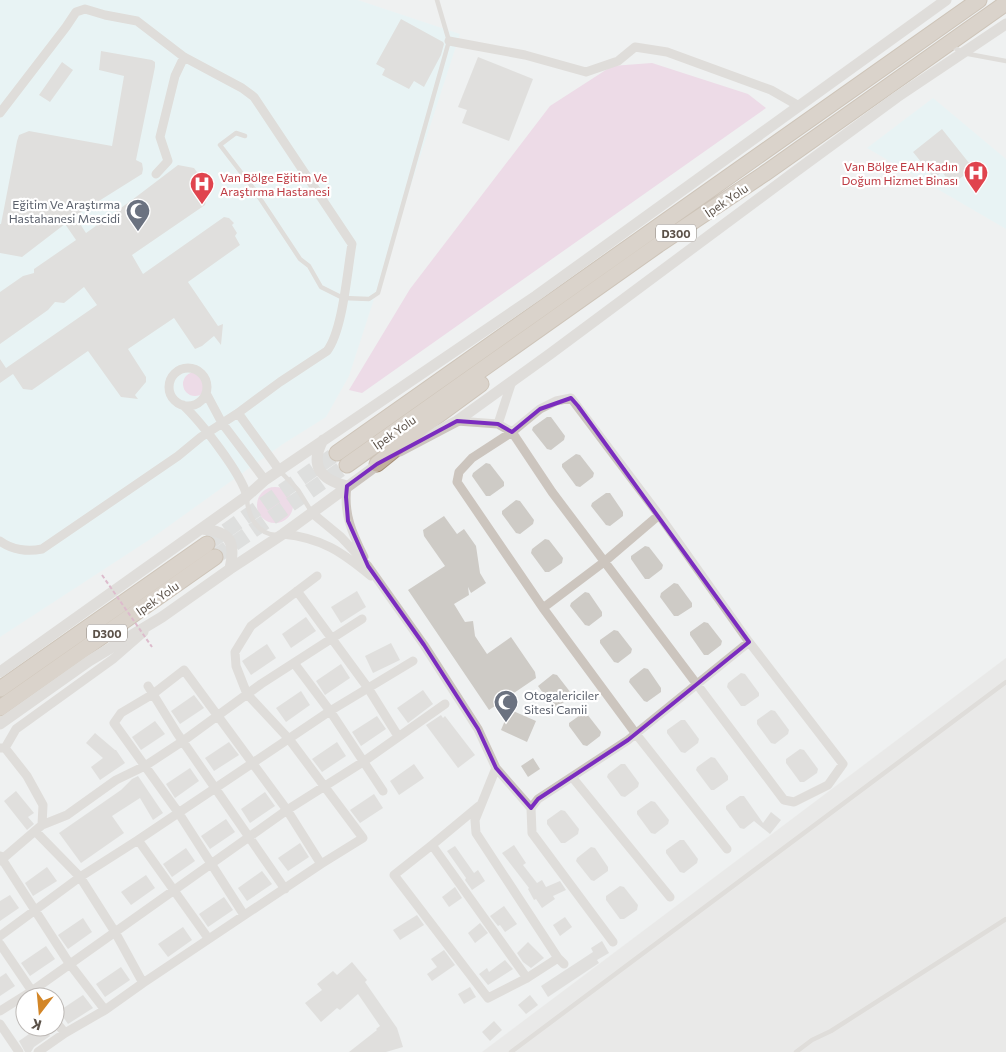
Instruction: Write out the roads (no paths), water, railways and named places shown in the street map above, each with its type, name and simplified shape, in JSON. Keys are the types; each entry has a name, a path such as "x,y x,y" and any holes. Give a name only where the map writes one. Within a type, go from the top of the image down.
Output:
{"highway":[{"name":"İpek Yolu","path":"979,0 342,459 764,174 1006,3"},
{"path":"377,464 425,425 764,174"},
{"name":"Ipek Yolu","path":"0,689 207,544"},
{"name":"Ipek Yolu","path":"0,708 215,557"}],"street":[{"path":"0,672 247,496 265,480 536,296 946,0"},
{"path":"0,113 76,12 85,9 137,21 184,57 242,88 254,97 352,244 338,329 328,351 280,382 42,549 26,551 10,547 0,541"},
{"path":"0,724 89,661 162,617 283,534 377,464 457,421 898,97 1006,24"},
{"path":"449,41 525,55 586,72 618,61 635,47 667,52 771,90 799,106"},
{"path":"156,174 168,161 160,138 175,76 184,57"},
{"path":"247,496 241,480 193,414 183,405 176,402 169,392 170,379 180,369 186,368 199,371 206,381 206,393 222,423 265,480"},
{"path":"498,424 512,380"},
{"path":"183,405 194,405 206,393"},
{"path":"457,421 498,424 512,432 552,492 696,686 784,800 794,802 828,785 843,764 749,642 660,515 571,398 556,401 540,409 512,432 472,458 458,472 458,482 543,608 636,734 727,849"},
{"path":"238,413 280,471"},
{"path":"323,440 317,456 321,473 336,484 347,486"},
{"path":"347,486 346,508 348,521 368,566"},
{"path":"312,512 341,537 368,566 424,645 478,729 496,768 531,808 532,834 613,942"},
{"path":"543,608 604,562 660,515"},
{"path":"201,529 221,532 228,538 233,547 230,569"},
{"path":"283,534 300,536 324,544 356,564 381,584"},
{"path":"65,1033 105,1010 208,938 363,838 289,738 247,694 236,666 235,652 251,626 317,576"},
{"path":"297,591 368,688 398,736"},
{"path":"144,983 115,932 80,877 39,829 43,805 27,776 2,748 16,729 113,659 162,617"},
{"path":"105,1010 70,963 1,859 39,829 67,816 116,780 144,766 183,742 247,694 362,619"},
{"path":"531,808 538,799 636,734 749,642"},
{"path":"0,936 80,877 330,711 413,661"},
{"path":"294,663 330,711 383,791"},
{"path":"244,915 178,812 114,723 121,712 151,690 184,670 287,810 320,864"},
{"path":"151,690 183,742 286,889"},
{"path":"42,987 70,963 174,889 287,810 363,762 445,704"},
{"path":"481,805 394,875 488,998 561,961 476,833 475,820 496,768"},
{"path":"572,777 670,897"},
{"path":"138,840 208,938"},
{"path":"432,845 527,978"},
{"path":"0,944 29,987"},
{"path":"0,1011 15,1004"},
{"path":"0,1024 19,1052"},
{"path":"38,1052 60,1037"}],"lane":[{"path":"245,136 236,133 220,145 253,188 300,259 309,266 321,287 343,298 369,299 378,293 449,41 437,0"},
{"path":"948,44 963,53 1006,61"},
{"path":"280,471 298,490 312,512"},
{"path":"247,496 248,511 260,529 274,535 283,534"},
{"path":"511,1052 1006,682"},
{"path":"796,1052 812,1040 819,1038 1006,919"}],"tunnel":[{"path":"207,544 337,453"},
{"path":"215,557 347,465"}],"place":[{"name":"Van Bölge EAH Kadın Doğum Hizmet Binası","path":"976,194"},
{"name":"Van Bölge Eğitim Ve Araştırma Hastanesi","path":"202,205"},
{"name":"Eğitim Ve Araştırma Hastahanesi Mescidi","path":"138,232"},
{"name":"Otogalericiler Sitesi Camii","path":"506,723"}]}
